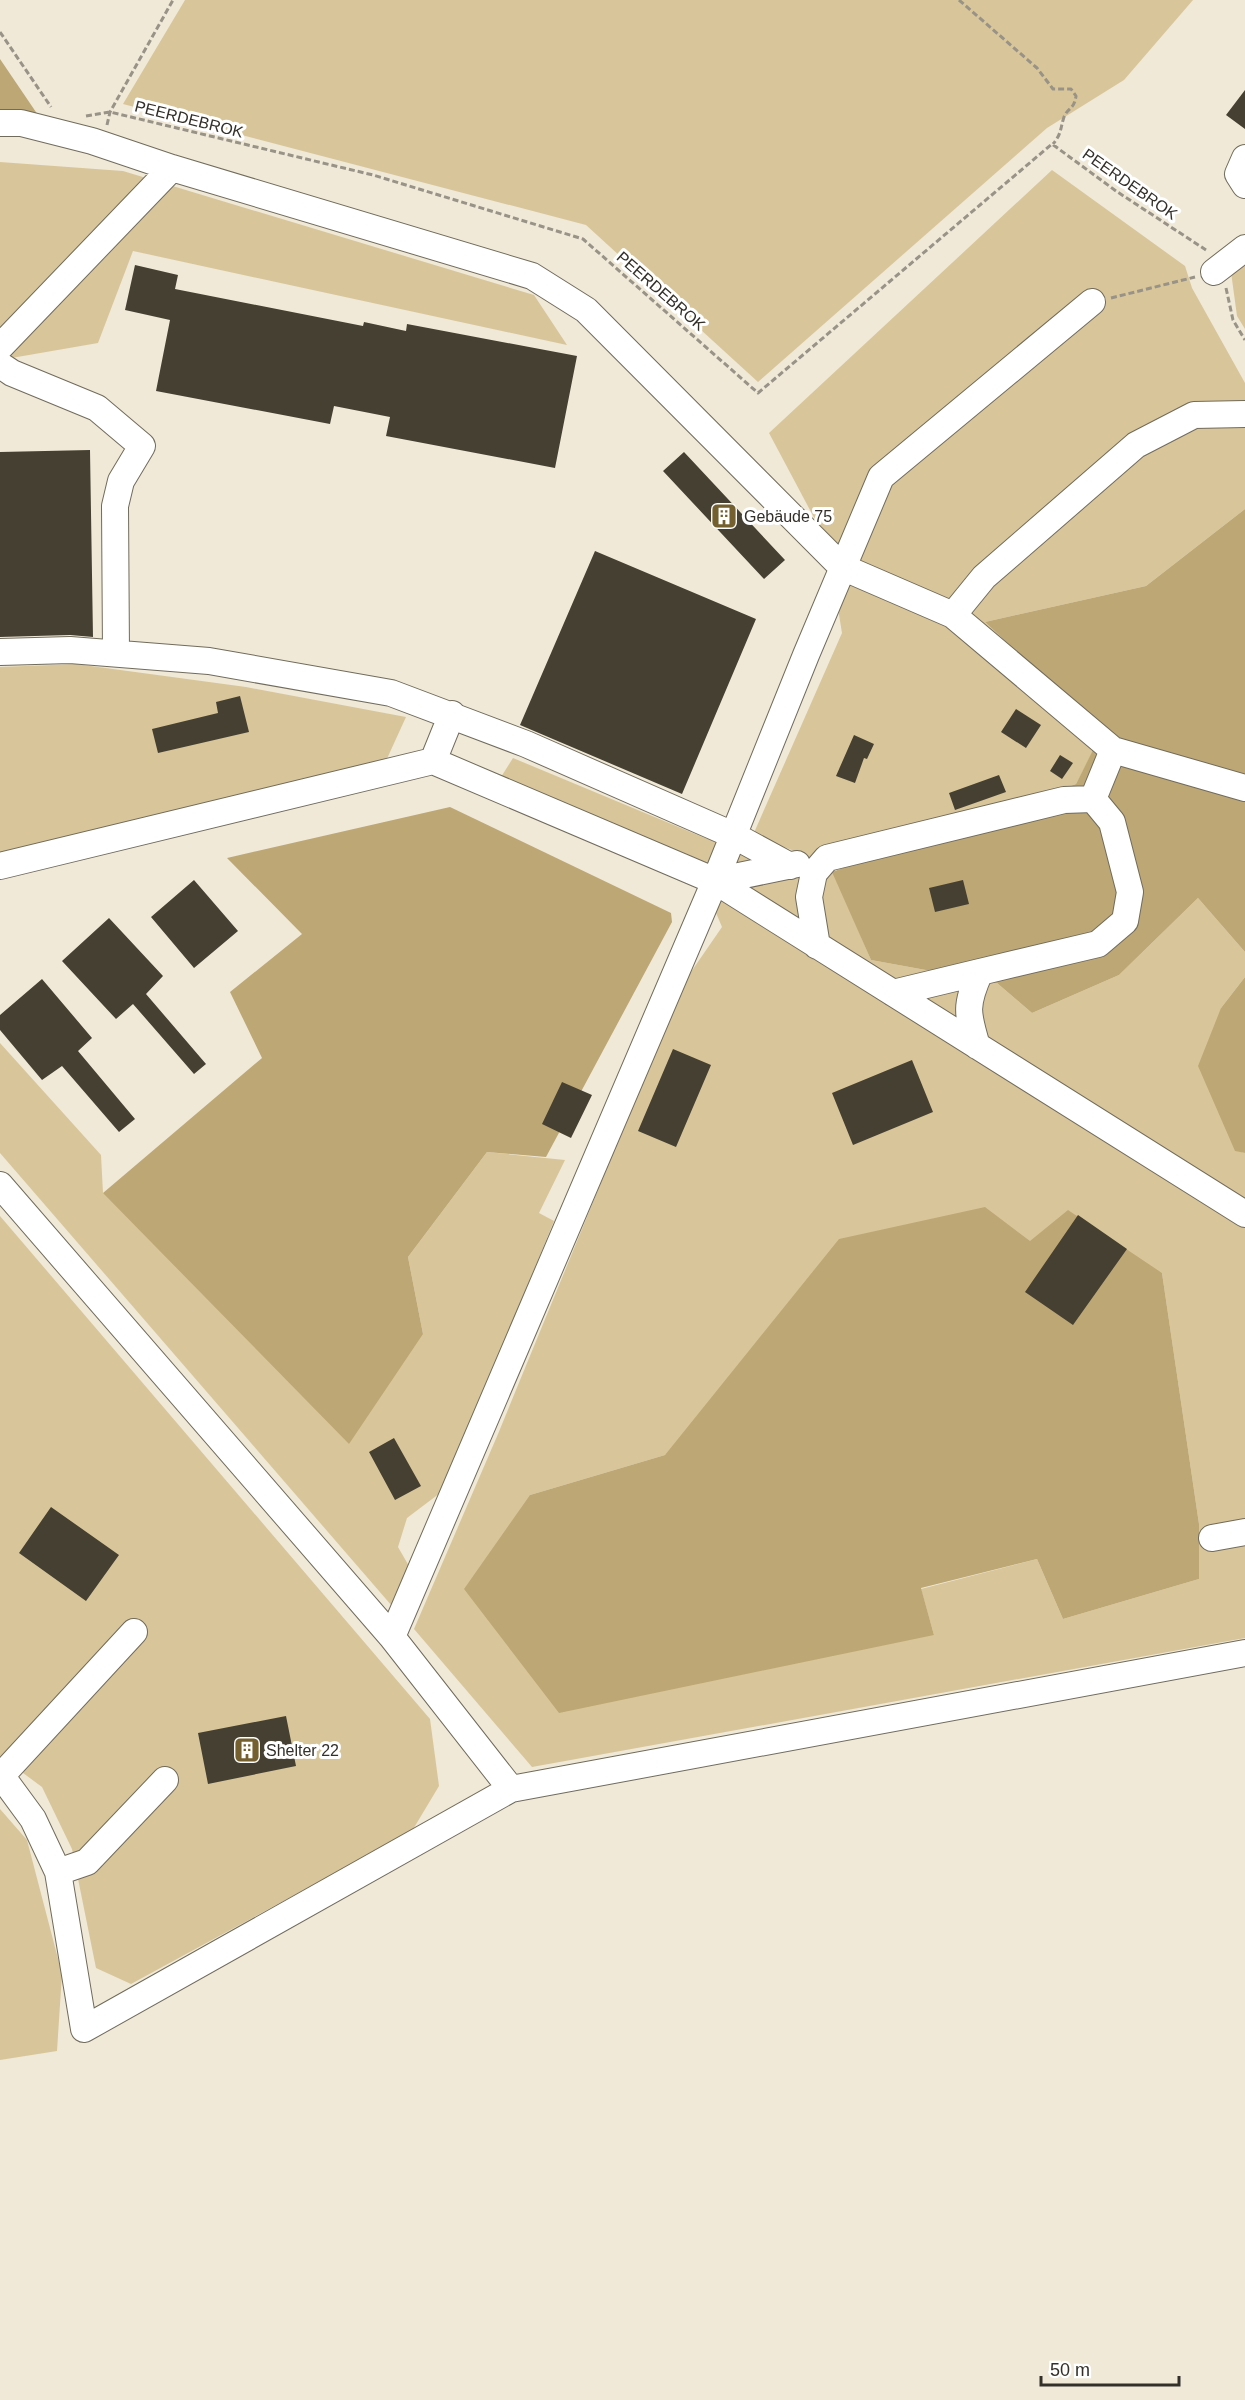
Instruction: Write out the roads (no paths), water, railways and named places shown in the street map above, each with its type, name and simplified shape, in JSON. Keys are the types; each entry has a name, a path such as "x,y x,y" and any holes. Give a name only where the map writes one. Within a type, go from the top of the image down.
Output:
{"lane":[{"path":"0,123 21,123 92,141 172,168 532,276 586,310 842,567 953,615 1113,750 1245,788"},
{"path":"0,347 172,168"},
{"path":"392,1637 715,881 842,567 881,477 1092,302"},
{"path":"0,365 12,373 97,408 142,446 121,481 115,506 116,653"},
{"path":"953,615 984,578 1136,445 1194,415 1245,414"},
{"path":"0,652 70,650 209,661 379,691 452,714 526,744 733,835 790,866"},
{"path":"433,762 452,714"},
{"path":"1093,799 1113,750"},
{"path":"0,866 433,762 715,881 1245,1214"},
{"path":"715,881 826,858 1064,800 1093,799"},
{"path":"893,993 1098,944 1125,921 1130,892 1112,822 1093,799"},
{"path":"817,946 809,897 814,873 826,858"},
{"path":"977,1046 969,1017 969,996 980,972"},
{"path":"0,1185 392,1637 511,1789"},
{"path":"1212,1538 1245,1532"},
{"path":"134,1632 1,1774 33,1819 58,1872 84,2029 511,1789 969,1702 1245,1653"},
{"path":"58,1872 87,1862 165,1780"}],"place":[{"name":"Gebäude 75","path":"724,516"},
{"name":"Shelter 22","path":"247,1750"}]}
